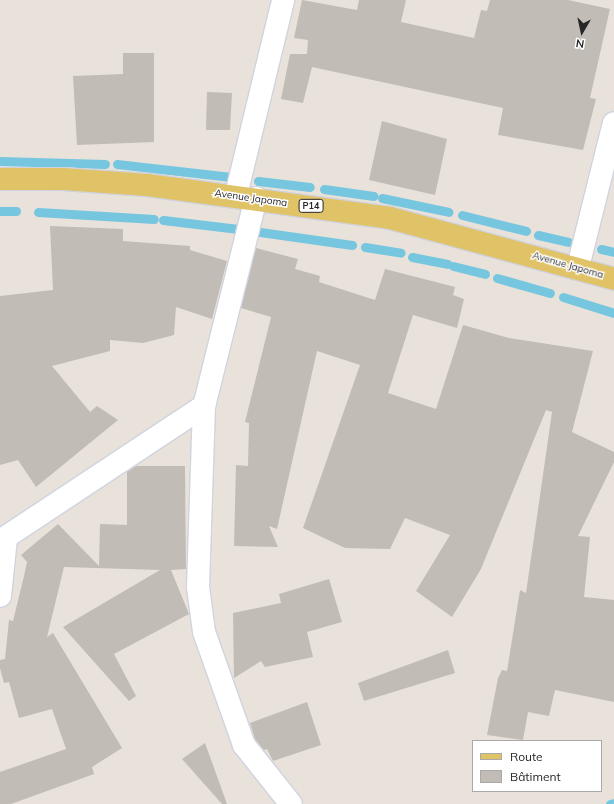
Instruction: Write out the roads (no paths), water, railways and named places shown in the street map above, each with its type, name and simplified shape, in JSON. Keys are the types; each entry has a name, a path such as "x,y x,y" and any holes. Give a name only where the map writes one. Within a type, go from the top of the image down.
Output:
{"main road":[{"name":"Avenue Japoma","path":"0,179 63,179 246,196 390,218 578,267 614,279"}],"street":[{"path":"283,0 204,406 198,588 204,632 244,745 291,804"},
{"path":"578,267 614,123"},
{"path":"0,596 3,539 204,406"}],"waterway":[{"path":"0,161 105,164"},
{"path":"117,164 231,177"},
{"path":"258,181 310,187"},
{"path":"324,189 374,196"},
{"path":"382,198 449,212"},
{"path":"0,211 16,211"},
{"path":"38,212 154,219"},
{"path":"462,215 526,231"},
{"path":"163,220 238,229"},
{"path":"260,232 352,245"},
{"path":"538,235 568,242"},
{"path":"365,247 401,253"},
{"path":"601,249 614,252"},
{"path":"412,257 447,264"},
{"path":"453,266 485,274"},
{"path":"497,278 550,293"},
{"path":"563,297 614,313"},
{"path":"610,804 614,803"}]}
